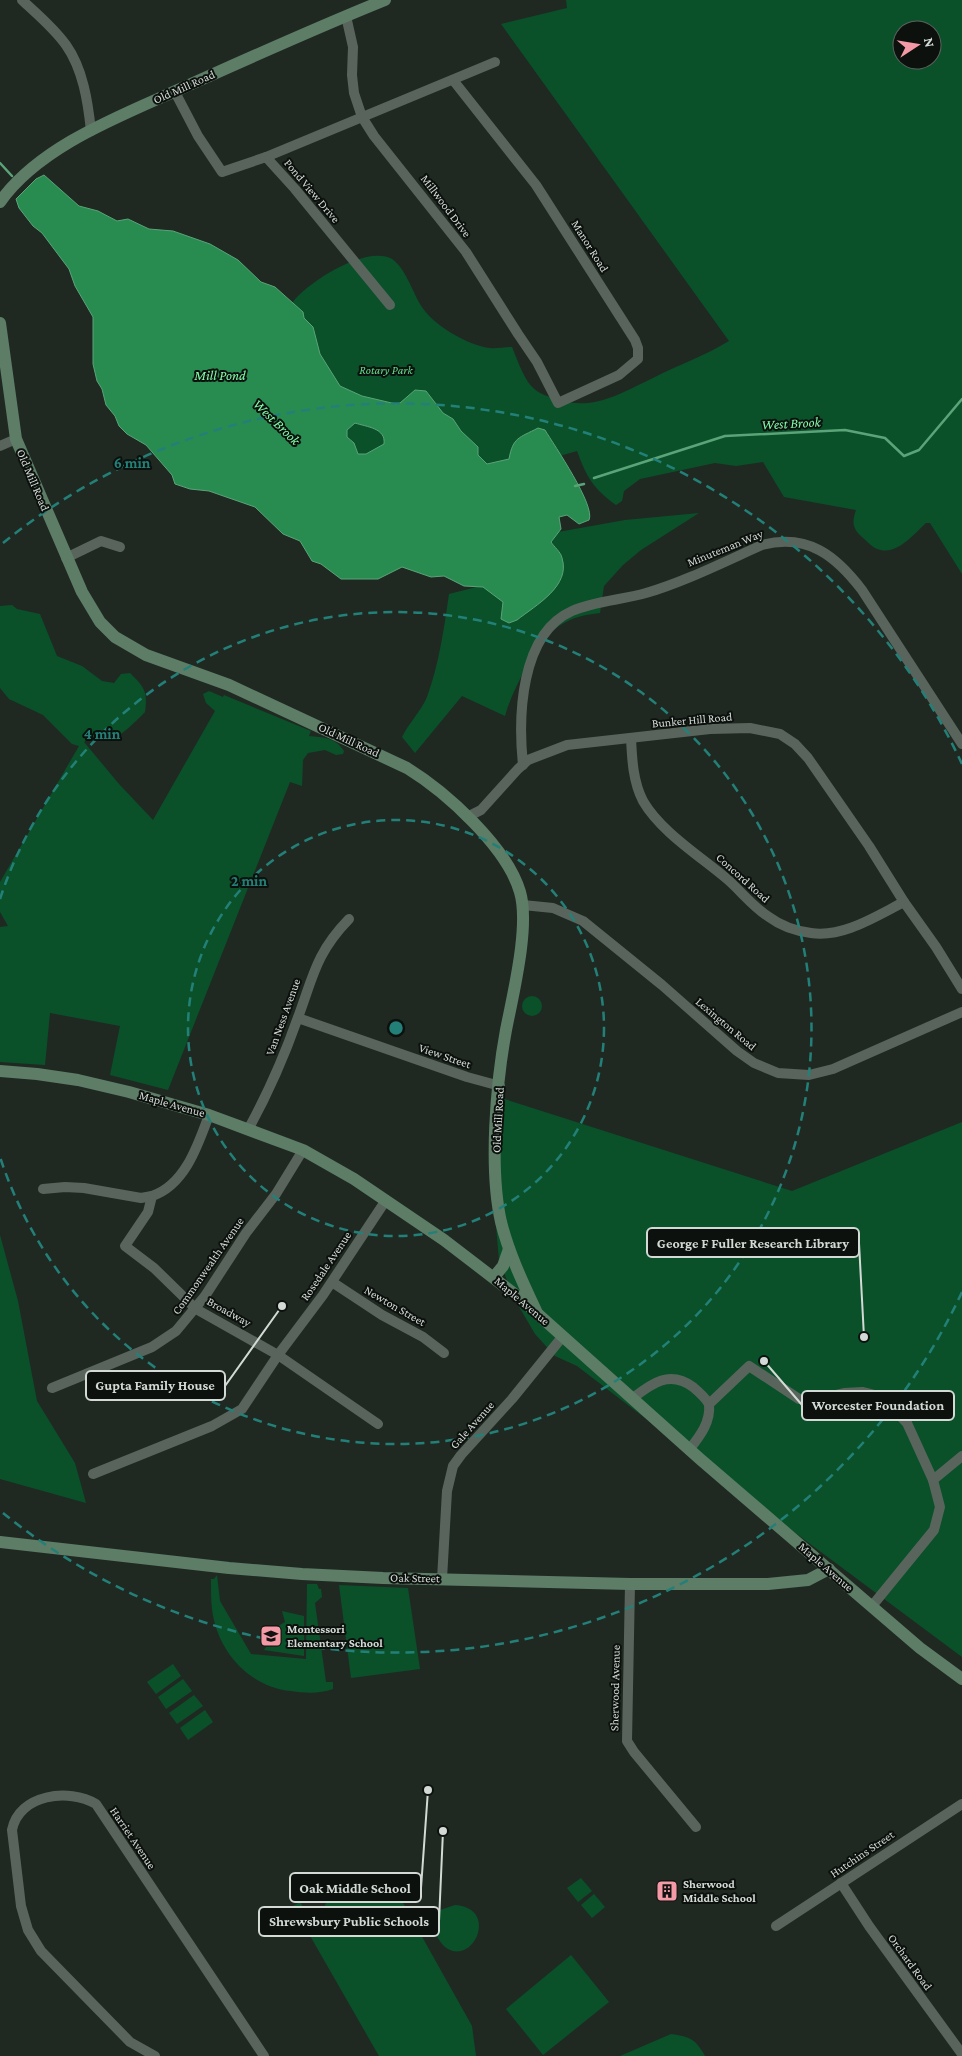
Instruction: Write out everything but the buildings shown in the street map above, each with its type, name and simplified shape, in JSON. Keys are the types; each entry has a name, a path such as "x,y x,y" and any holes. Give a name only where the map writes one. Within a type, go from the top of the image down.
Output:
{"street":[{"path":"22,0 57,33 69,48 82,82 88,106 91,131"},
{"name":"Old Mill Road","path":"0,202 13,186 52,154 91,131 288,39 385,0"},
{"name":"Millwood Drive","path":"346,16 353,47 352,76 354,94 362,117 374,136 406,174 470,258 537,362 558,403"},
{"path":"266,157 496,62"},
{"name":"Manor Road","path":"453,80 536,185 638,348 638,359 628,369 558,403"},
{"name":"Pond View Drive","path":"175,92 198,136 222,172 266,157 295,189 390,304"},
{"name":"Old Mill Road","path":"0,324 16,439 66,558 94,614 108,630 125,643 157,659 229,685 400,764 426,781 468,817 504,859 516,881 523,904 520,946 504,1042 500,1086 496,1149 497,1192 509,1249 537,1313"},
{"path":"0,446 16,439"},
{"path":"66,558 101,541 120,547"},
{"name":"Minuteman Way","path":"523,765 521,712 526,683 535,653 547,632 558,620 571,611 586,605 649,592 762,545 780,542 817,548 843,567 862,590 962,744"},
{"name":"Bunker Hill Road","path":"468,817 481,810 523,765 538,755 567,745 733,728 774,732 788,738 808,758 936,947 962,989"},
{"name":"Concord Road","path":"632,738 634,771 639,793 648,808 679,840 773,920 796,930 812,934 827,933 850,928 904,902"},
{"name":"Lexington Road","path":"523,904 553,908 582,921 662,985 737,1051 754,1064 778,1073 809,1075 833,1069 962,1012"},
{"name":"Van Ness Avenue","path":"248,1128 267,1094 298,1018 318,961 334,935 349,919"},
{"name":"View Street","path":"298,1018 466,1077 500,1086"},
{"name":"Maple Avenue","path":"0,1071 78,1080 128,1092 248,1128 303,1150 386,1200 426,1227 506,1287 633,1398 689,1450 930,1656 962,1679"},
{"path":"43,1189 74,1187 142,1198 152,1196 168,1187 184,1170 197,1146 209,1115"},
{"name":"Commonwealth Avenue","path":"52,1388 161,1343 183,1324 196,1309 246,1233 276,1194 303,1150"},
{"name":"Broadway","path":"152,1196 148,1212 125,1246 154,1268 196,1309 278,1355 378,1424"},
{"name":"Rosedale Avenue","path":"93,1474 156,1450 234,1415 249,1400 278,1355 332,1282 386,1200"},
{"path":"494,1278 504,1266 509,1249"},
{"path":"506,1287 518,1272"},
{"name":"Newton Street","path":"332,1282 382,1315 423,1337 444,1353"},
{"name":"Gale Avenue","path":"442,1579 447,1490 454,1466 461,1454 512,1399 563,1336"},
{"path":"709,1404 750,1366 799,1399 818,1399 850,1392 871,1394 888,1403 906,1422 933,1480 940,1507 934,1530 872,1606"},
{"path":"633,1398 658,1380 669,1378 686,1383 702,1395 709,1404 710,1411 706,1426 689,1450"},
{"path":"933,1480 962,1456"},
{"name":"Oak Street","path":"0,1542 302,1574 442,1579 630,1584 778,1584 808,1580 829,1569"},
{"name":"Sherwood Avenue","path":"630,1584 627,1742 696,1826"},
{"name":"Harriet Avenue","path":"155,2056 130,2042 45,1956 28,1930 18,1889 12,1830 19,1812 34,1802 74,1795 86,1798 96,1804 264,2056"},
{"name":"Hutchins Street","path":"776,1926 962,1804"},
{"name":"Orchard Road","path":"841,1883 868,1926 962,2054"}],"green space":[{"name":"Rotary Park","path":"566,0 962,0 962,574 930,523 926,523 894,549 875,548 856,531 854,518 856,510 784,497 763,462 736,466 715,463 640,479 624,491 622,501 616,505 596,488 584,468 577,451 521,467 491,473 387,442 358,463 277,335 287,310 299,295 323,276 353,261 381,256 392,259 401,268 420,304 432,319 470,343 492,348 512,347 523,374 534,389 556,399 569,402 595,402 618,395 729,341 501,24 567,8"},
{"path":"699,513 641,550 623,565 604,586 600,613 574,618 547,636 526,667 505,716 462,696 415,753 402,737 427,697 431,685 441,646 449,594 540,571 549,528 558,532 625,520"},
{"path":"12,605 17,609 40,614 57,656 82,666 102,681 114,683 121,674 130,673 142,686 146,699 145,712 138,719 115,738 91,738 84,742 119,784 153,820 215,711 206,703 203,694 209,691 223,697 224,695 311,731 309,736 333,741 344,751 343,754 336,755 325,750 308,753 303,760 302,786 290,782 168,1090 110,1075 120,1026 50,1013 45,1065 0,1062 0,927 8,926 0,912 0,882 79,746 72,744 43,715 9,699 0,688 0,606"},
{"path":"528,996 536,996 542,1002 542,1010 536,1016 528,1016 522,1010 522,1002"},
{"path":"495,1096 792,1191 962,1122 962,1657 778,1520 577,1366 555,1356 535,1334 514,1298 499,1260 492,1181"},
{"path":"0,1235 18,1301 37,1401 75,1463 86,1503 0,1479"},
{"path":"217,1575 220,1601 251,1654 306,1659 307,1584 317,1584 319,1589 321,1589 322,1597 315,1603 326,1682 333,1682 333,1689 307,1693 276,1688 249,1674 238,1664 228,1652 215,1624 211,1579 214,1579"},
{"path":"339,1585 408,1588 420,1669 351,1678"},
{"path":"282,1611 304,1616 304,1656 264,1650 270,1641 266,1633 285,1622"},
{"path":"173,1664 181,1676 156,1694 147,1682"},
{"path":"183,1679 192,1691 166,1709 158,1697"},
{"path":"194,1695 203,1706 177,1724 169,1713"},
{"path":"205,1710 213,1722 188,1740 180,1728"},
{"path":"581,1878 592,1891 578,1902 567,1888"},
{"path":"374,1884 390,1891 402,1901 472,2026 476,2056 379,2056 293,1906 300,1902 315,1926 328,1899 349,1885"},
{"path":"594,1894 605,1907 592,1918 581,1905"},
{"path":"455,1905 469,1909 476,1916 479,1925 477,1935 472,1944 465,1950 455,1951 445,1947 430,1924 434,1912"},
{"path":"571,1955 609,2002 543,2055 506,2009"},
{"path":"671,2034 692,2040 705,2056 620,2056"}],"water":[{"name":"Mill Pond","path":"44,175 79,206 98,211 117,221 128,219 149,229 173,231 210,244 238,260 261,282 275,287 303,312 304,318 313,327 320,354 340,386 362,396 396,404 400,403 415,390 426,391 443,413 453,419 461,431 478,447 478,455 487,464 509,459 513,446 518,439 538,428 545,430 581,489 589,513 589,520 579,524 567,515 559,517 561,529 551,542 561,556 563,568 557,586 533,608 517,620 509,623 501,619 503,602 483,587 464,586 444,576 431,577 402,567 378,579 341,579 321,564 312,561 300,541 283,534 255,507 209,491 190,489 175,484 172,475 146,445 127,434 119,426 115,416 106,405 93,364 93,317 75,286 69,269 42,233 33,226 19,208 16,199 36,179","holes":["355,423 379,431 384,439 384,444 366,454 358,454 354,443 347,437 347,430"]}],"waterway":[{"name":"West Brook","path":"0,163 12,176"},
{"name":"West Brook","path":"594,478 725,436 845,430 885,438 904,456 919,450 962,399"},
{"name":"West Brook","path":"575,486 584,484"}],"place":[{"name":"Gupta Family House","path":"282,1306"},
{"name":"George F Fuller Research Library","path":"864,1337"},
{"name":"Worcester Foundation","path":"764,1361"},
{"name":"Montessori Elementary School","path":"271,1636"},
{"name":"Oak Middle School","path":"428,1790"},
{"name":"Shrewsbury Public Schools","path":"443,1831"},
{"name":"Sherwood Middle School","path":"667,1891"}]}
